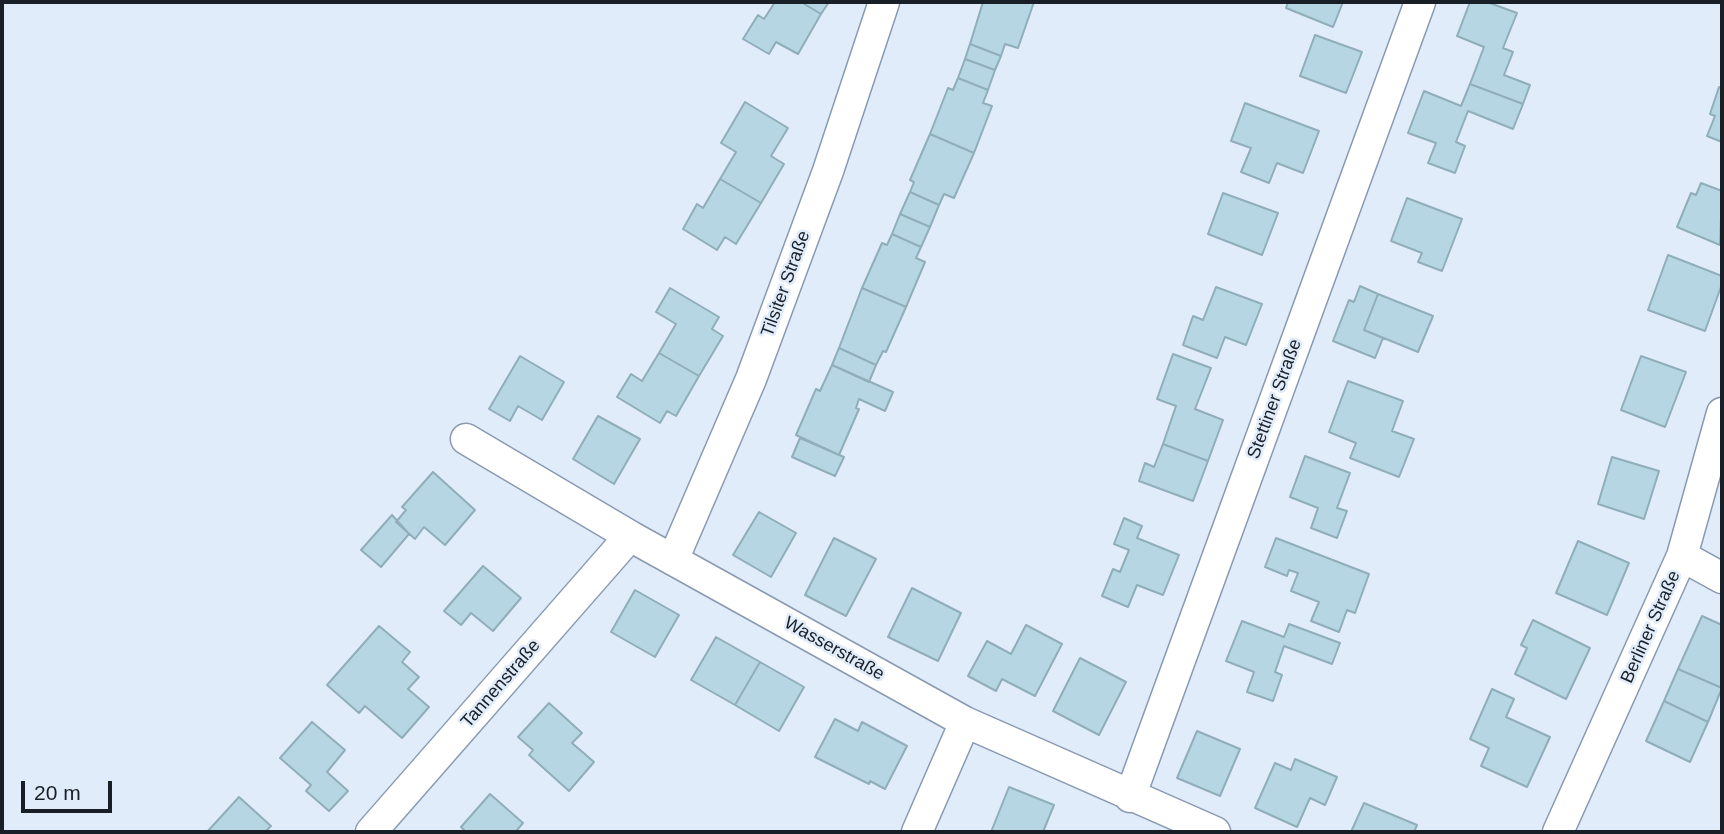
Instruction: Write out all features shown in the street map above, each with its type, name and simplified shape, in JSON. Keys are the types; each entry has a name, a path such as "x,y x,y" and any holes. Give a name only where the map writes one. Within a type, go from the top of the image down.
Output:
{"street":[{"name":"Tilsiter Straße","path":"673,560 751,379 828,171 884,2"},
{"name":"Stettiner Straße","path":"1130,797 1420,2"},
{"name":"Berliner Straße","path":"1558,832 1682,556 1722,413"},
{"name":"Wasserstraße","path":"466,439 630,536 965,722 1130,797 1215,832"},
{"name":"Tannenstraße","path":"372,832 630,536"},
{"path":"1682,556 1722,578"},
{"path":"917,832 965,722"}],"building":[{"path":"775,2 801,2 821,14 798,54 776,42 769,54 743,39 758,15 764,19"},
{"path":"801,2 829,2 821,14"},
{"path":"983,2 1034,2 1018,48 1005,44 1001,56 970,44"},
{"path":"1288,2 1343,2 1333,27 1286,8"},
{"path":"1470,2 1487,2 1517,13 1503,48 1513,52 1504,75 1530,85 1523,104 1470,84 1484,47 1457,36"},
{"path":"1315,35 1362,52 1346,93 1300,76"},
{"path":"970,44 1001,56 995,70 965,59"},
{"path":"965,59 995,70 988,90 958,78"},
{"path":"958,78 988,90 983,103 992,106 974,153 930,134 948,88 953,90"},
{"path":"1470,84 1523,104 1513,129 1468,111 1456,142 1465,146 1455,173 1428,163 1436,143 1408,133 1424,91 1461,106"},
{"path":"1719,87 1722,88 1722,142 1707,136 1715,116 1710,114"},
{"path":"745,102 788,128 771,156 784,164 761,203 720,179 736,152 721,143"},
{"path":"1245,103 1319,131 1303,173 1277,163 1269,183 1241,172 1251,148 1231,141"},
{"path":"930,134 974,153 954,198 944,194 939,205 910,192 914,182 910,180"},
{"path":"720,179 761,203 736,244 725,237 717,250 683,229 697,204 703,208"},
{"path":"1701,183 1722,191 1720,245 1677,227 1691,193 1696,195"},
{"path":"910,192 939,205 930,227 900,214"},
{"path":"1223,193 1278,213 1262,255 1208,234"},
{"path":"1407,198 1462,219 1442,271 1418,262 1422,253 1391,241"},
{"path":"900,214 930,227 921,247 892,234"},
{"path":"892,234 921,247 916,258 925,262 906,307 862,288 882,243 887,245"},
{"path":"1668,255 1722,276 1722,284 1705,331 1648,310"},
{"path":"1360,286 1378,294 1364,330 1383,338 1375,358 1333,341 1349,300 1354,302"},
{"path":"1216,287 1262,304 1246,345 1225,337 1217,358 1183,345 1193,316 1203,320"},
{"path":"670,288 719,317 712,329 723,336 699,376 659,353 676,324 656,312"},
{"path":"862,288 906,307 886,352 883,351 876,365 839,348"},
{"path":"1378,294 1433,316 1418,352 1364,330"},
{"path":"839,348 876,365 869,382 832,365"},
{"path":"659,353 699,376 676,416 667,411 660,423 617,397 631,374 642,381"},
{"path":"1173,354 1211,368 1195,409 1223,420 1208,461 1163,444 1176,406 1157,399"},
{"path":"520,356 564,382 542,420 518,406 510,421 489,409"},
{"path":"1641,356 1686,372 1665,427 1621,410"},
{"path":"832,365 893,392 885,411 859,399 856,408 859,409 839,455 796,435 816,389 820,391"},
{"path":"1348,381 1403,401 1392,431 1414,439 1399,477 1350,458 1356,443 1329,432"},
{"path":"598,416 640,439 614,484 573,459"},
{"path":"800,438 844,457 835,476 792,457"},
{"path":"1163,444 1208,461 1193,501 1139,481 1145,463 1154,467"},
{"path":"1305,456 1350,473 1337,508 1347,511 1337,538 1311,528 1318,508 1290,497"},
{"path":"1612,457 1659,471 1644,519 1598,504"},
{"path":"433,472 475,510 445,545 424,527 415,539 396,522 406,510 402,507"},
{"path":"759,512 796,533 771,577 733,555"},
{"path":"392,515 409,534 381,567 361,550"},
{"path":"1124,518 1142,526 1137,538 1179,555 1163,595 1137,585 1128,607 1102,596 1113,569 1120,572 1129,550 1114,544"},
{"path":"834,538 876,559 846,616 805,595"},
{"path":"1276,538 1369,574 1355,613 1347,610 1339,632 1311,621 1319,602 1291,591 1298,573 1289,570 1287,576 1265,567"},
{"path":"1578,541 1629,563 1607,615 1556,593"},
{"path":"483,566 521,598 493,631 471,613 461,625 444,611"},
{"path":"912,588 961,613 938,661 888,637"},
{"path":"635,590 679,615 655,657 611,632"},
{"path":"1702,616 1722,625 1722,688 1678,669"},
{"path":"1533,620 1590,648 1566,699 1515,674 1527,648 1521,645"},
{"path":"1242,621 1284,637 1289,624 1340,643 1332,664 1284,646 1275,672 1282,675 1273,701 1247,692 1254,672 1226,661"},
{"path":"1026,625 1062,644 1035,696 1002,679 996,691 968,676 987,641 1011,654"},
{"path":"379,626 410,652 402,662 419,677 408,689 429,707 402,738 365,706 359,713 327,685"},
{"path":"716,637 760,662 735,705 691,680"},
{"path":"1080,658 1126,682 1099,735 1053,711"},
{"path":"760,662 804,687 779,731 735,705"},
{"path":"1678,669 1722,688 1708,722 1664,701"},
{"path":"1492,689 1514,699 1506,717 1550,737 1527,787 1481,766 1489,748 1470,739"},
{"path":"1664,701 1708,722 1690,762 1646,741"},
{"path":"549,703 582,733 572,743 594,762 569,791 529,755 533,750 518,737"},
{"path":"835,719 858,731 862,722 907,746 885,789 870,781 869,784 815,757"},
{"path":"312,722 345,750 327,772 348,791 329,811 306,791 311,785 280,758"},
{"path":"1197,731 1240,749 1220,796 1177,778"},
{"path":"1295,759 1337,777 1325,805 1310,798 1297,827 1255,808 1275,763 1291,770"},
{"path":"1009,787 1054,805 1043,832 991,832"},
{"path":"490,794 523,823 517,830 520,832 466,832 461,827"},
{"path":"239,797 271,826 265,832 207,832"},
{"path":"1364,803 1417,825 1414,832 1351,832"}]}
